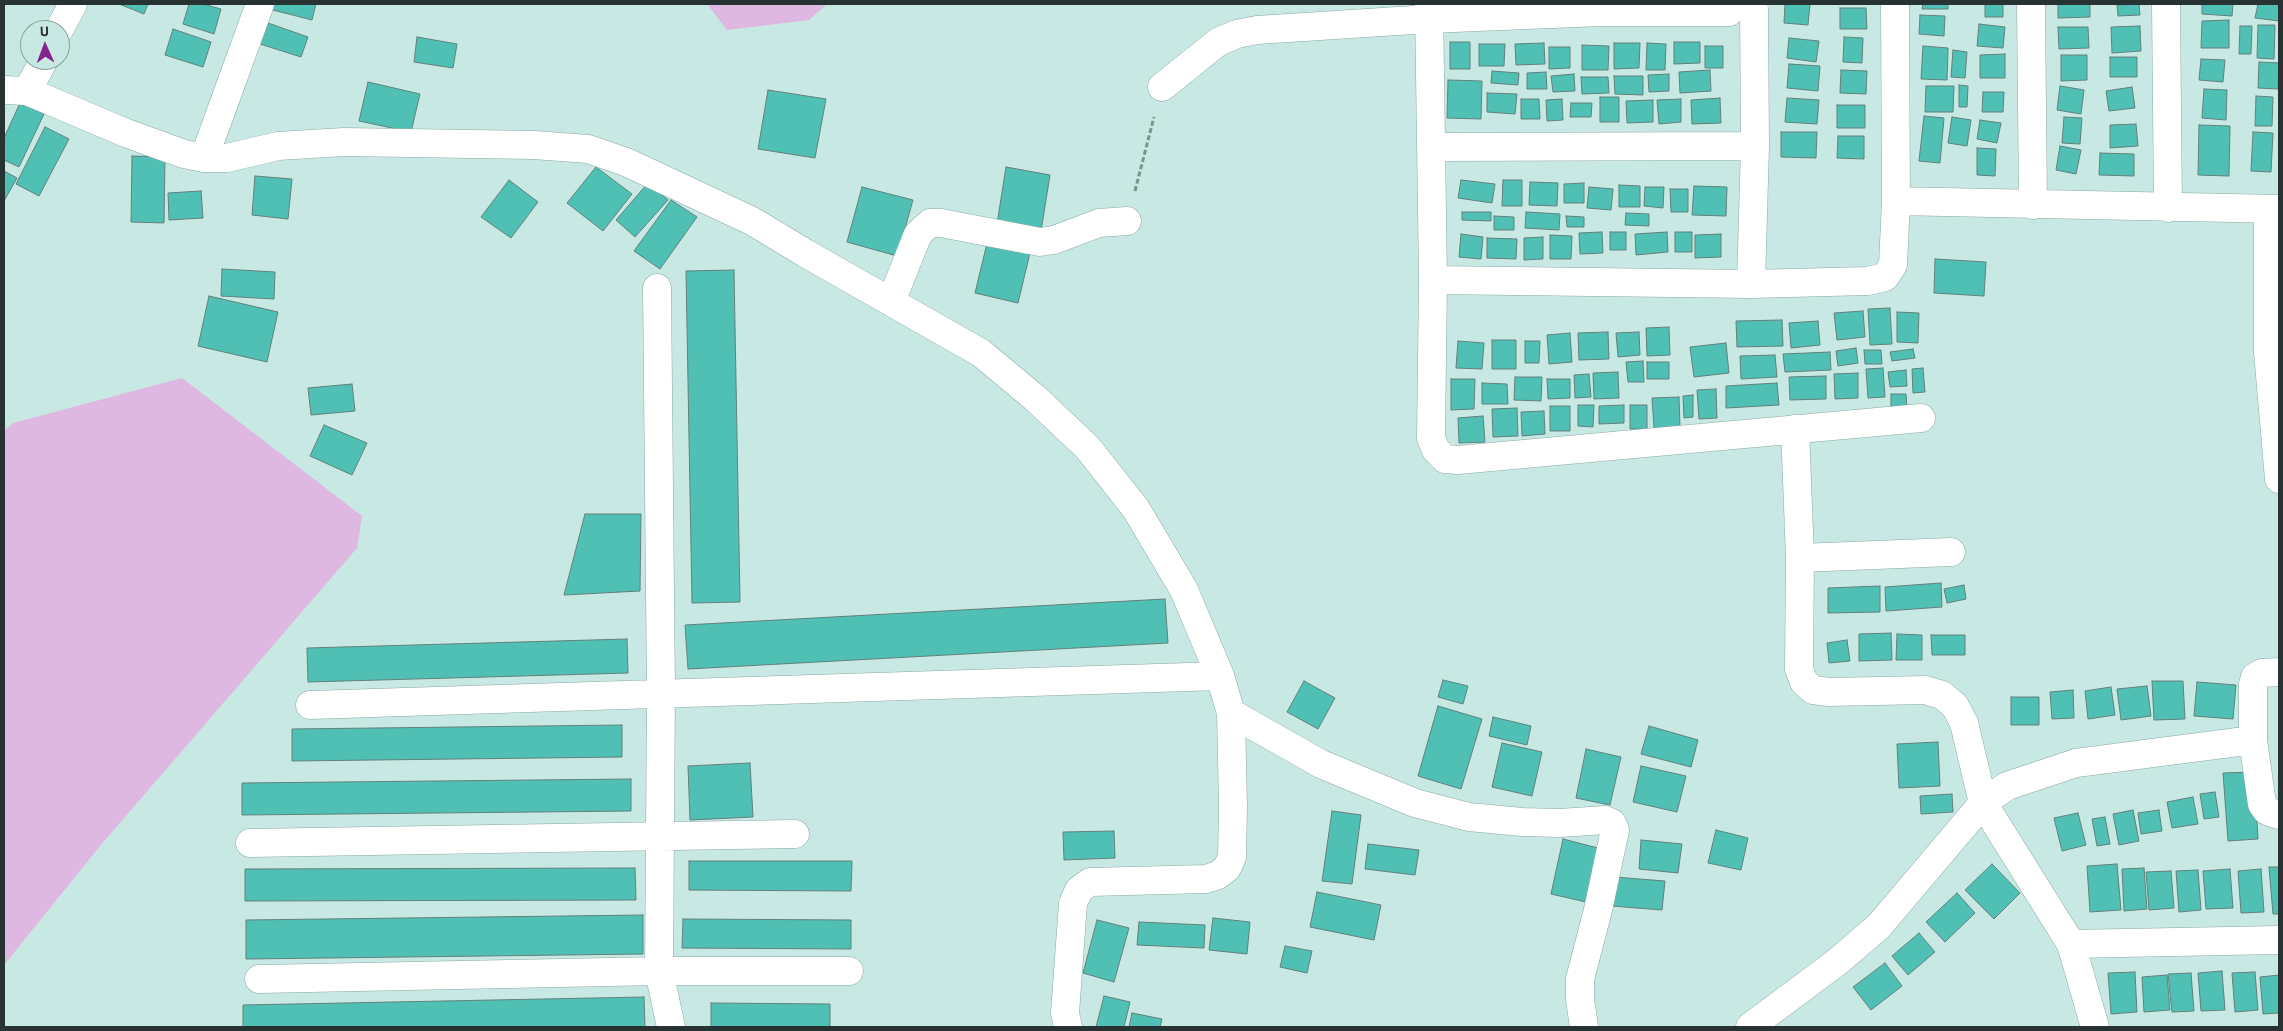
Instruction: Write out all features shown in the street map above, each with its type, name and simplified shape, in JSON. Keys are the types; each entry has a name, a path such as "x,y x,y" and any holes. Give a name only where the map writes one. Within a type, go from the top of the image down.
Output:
{"street":[{"path":"64,20 73,4"},
{"path":"204,158 260,4"},
{"path":"1433,280 1751,284 1868,281 1885,277 1893,265 1896,200 1895,4"},
{"path":"2031,4 2033,204"},
{"path":"2166,5 2168,208"},
{"path":"1162,87 1212,47 1237,34 1257,30 1429,11 1742,11 1755,146 1751,284"},
{"path":"1429,11 1433,280 1431,438 1436,450 1445,459 1458,460 1921,418"},
{"path":"35,70 16,91 184,154 204,158 227,158 278,146 344,142 507,145 588,150 626,162 752,221 981,353 1035,398 1088,448 1136,509 1184,590 1220,676 1231,714 1232,857 1227,868 1218,875 1206,879 1090,882 1079,890 1074,903 1065,1013 1068,1027"},
{"path":"1431,147 1755,146"},
{"path":"1896,200 2168,208 2274,209 2274,352 2279,479"},
{"path":"891,302 918,234 930,223 941,223 1040,242 1054,240 1070,232 1099,223 1127,221"},
{"path":"657,288 661,692 659,971 672,1027"},
{"path":"1795,429 1800,558 1799,669 1804,682 1813,690 1829,692 1925,690 1942,695 1955,706 1964,723 1983,803 2071,944 2095,1027"},
{"path":"1800,558 1951,552"},
{"path":"2279,672 2262,673 2255,677 2253,684 2253,740 2262,804 2267,811 2279,815"},
{"path":"310,705 661,692 1220,676"},
{"path":"1231,714 1321,764 1415,803 1469,816 1522,822 1560,823 1605,820 1612,823 1614,830 1598,910 1580,979 1584,1027"},
{"path":"1750,1027 1837,962 1879,926 1983,803 2007,786 2076,763 2253,740"},
{"path":"250,843 795,834"},
{"path":"2071,944 2279,940"},
{"path":"259,979 659,971 849,970"}],"path":[{"path":"1127,221 1162,87"}],"shaded area":[{"path":"707,4 827,4 809,20 727,30"},
{"path":"182,378 362,516 357,548 100,846 4,965 4,431 13,423"}],"building":[{"path":"119,4 148,4 144,14"},
{"path":"189,4 203,4 221,9 214,34 183,24"},
{"path":"270,4 316,4 312,20 269,9"},
{"path":"1785,4 1810,4 1808,25 1784,23"},
{"path":"1923,4 1948,4 1948,9 1922,9"},
{"path":"1985,4 2003,4 2003,17 1985,17"},
{"path":"2058,4 2090,4 2090,17 2058,18"},
{"path":"2139,4 2140,15 2118,16 2117,5"},
{"path":"2202,4 2233,4 2232,16 2202,14"},
{"path":"2258,4 2279,4 2279,21 2255,18"},
{"path":"1840,8 1866,8 1867,29 1840,29"},
{"path":"1920,15 1945,16 1944,36 1919,34"},
{"path":"2229,20 2229,48 2201,48 2202,21"},
{"path":"268,23 308,37 301,57 260,44"},
{"path":"1979,24 2005,27 2003,48 1977,46"},
{"path":"2258,25 2275,25 2274,59 2257,58"},
{"path":"2140,26 2141,51 2112,53 2111,27"},
{"path":"2240,26 2252,26 2251,54 2239,54"},
{"path":"2058,27 2088,27 2089,48 2059,49"},
{"path":"173,29 211,42 203,67 165,55"},
{"path":"417,37 457,44 453,68 414,62"},
{"path":"1844,37 1863,38 1862,63 1843,62"},
{"path":"1789,38 1819,41 1816,62 1787,58"},
{"path":"1450,42 1470,42 1470,69 1450,69"},
{"path":"1674,42 1700,42 1700,63 1674,64"},
{"path":"1544,43 1545,64 1516,65 1515,44"},
{"path":"1614,43 1640,43 1639,68 1614,69"},
{"path":"1647,43 1666,44 1665,70 1646,70"},
{"path":"1479,44 1505,44 1504,66 1479,66"},
{"path":"1582,45 1609,46 1608,70 1582,70"},
{"path":"1705,46 1723,46 1723,68 1705,68"},
{"path":"1923,46 1948,48 1947,80 1921,79"},
{"path":"1549,47 1570,47 1570,68 1549,69"},
{"path":"1953,50 1967,52 1965,78 1951,77"},
{"path":"2005,54 2005,78 1980,78 1980,55"},
{"path":"2061,55 2087,55 2087,80 2061,81"},
{"path":"2110,57 2137,57 2137,77 2110,77"},
{"path":"2201,59 2225,60 2223,82 2199,80"},
{"path":"2259,62 2279,63 2278,89 2258,88"},
{"path":"1789,64 1820,66 1818,91 1787,88"},
{"path":"1710,70 1711,91 1680,93 1679,72"},
{"path":"1841,70 1867,71 1866,94 1840,93"},
{"path":"1492,71 1519,73 1518,85 1491,83"},
{"path":"1546,72 1547,89 1527,89 1527,73"},
{"path":"1574,74 1575,91 1553,92 1551,76"},
{"path":"1669,74 1669,91 1649,92 1648,75"},
{"path":"1614,76 1643,76 1643,95 1615,94"},
{"path":"1581,77 1608,77 1609,93 1582,94"},
{"path":"1448,80 1482,81 1481,119 1447,118"},
{"path":"368,82 420,94 411,132 359,121"},
{"path":"1959,85 1968,86 1967,107 1959,107"},
{"path":"1926,86 1954,86 1953,112 1925,112"},
{"path":"2060,86 2084,90 2081,114 2057,110"},
{"path":"2132,87 2135,108 2109,111 2106,91"},
{"path":"2204,89 2227,90 2226,120 2202,118"},
{"path":"768,90 826,99 815,158 758,149"},
{"path":"1983,92 2004,92 2003,112 1982,112"},
{"path":"1487,93 1517,94 1515,114 1487,112"},
{"path":"2256,96 2273,97 2272,126 2255,126"},
{"path":"1600,97 1619,97 1619,122 1600,122"},
{"path":"1720,98 1721,123 1692,124 1691,100"},
{"path":"1787,98 1819,100 1817,124 1785,122"},
{"path":"1521,99 1539,99 1540,119 1521,119"},
{"path":"1562,99 1563,120 1547,121 1546,100"},
{"path":"1681,99 1681,122 1659,124 1657,100"},
{"path":"1653,100 1653,122 1627,123 1626,101"},
{"path":"20,103 44,114 19,167 4,160 4,138"},
{"path":"1571,103 1592,103 1591,117 1570,117"},
{"path":"1837,105 1865,105 1865,128 1837,128"},
{"path":"1924,116 1944,118 1940,163 1919,161"},
{"path":"1952,117 1971,120 1967,146 1948,143"},
{"path":"2064,117 2082,118 2080,144 2062,143"},
{"path":"1980,120 2001,123 1997,143 1977,139"},
{"path":"2136,124 2138,146 2110,148 2110,125"},
{"path":"2199,125 2230,126 2229,176 2198,175"},
{"path":"45,127 69,139 39,196 16,184"},
{"path":"1781,132 1817,132 1816,158 1781,157"},
{"path":"2253,132 2273,133 2271,172 2251,171"},
{"path":"1838,136 1864,136 1864,159 1837,158"},
{"path":"2060,146 2081,150 2076,174 2056,170"},
{"path":"1977,148 1996,149 1995,176 1977,175"},
{"path":"2100,153 2134,154 2134,176 2099,175"},
{"path":"132,156 165,157 164,223 131,222"},
{"path":"596,167 632,194 603,231 567,203"},
{"path":"1006,167 1050,175 1041,231 997,224"},
{"path":"4,171 17,178 4,201"},
{"path":"255,176 292,179 288,219 252,215"},
{"path":"509,180 538,202 511,238 481,217"},
{"path":"1461,180 1495,184 1492,203 1458,198"},
{"path":"1503,180 1522,180 1522,206 1502,206"},
{"path":"1530,182 1558,183 1557,206 1529,205"},
{"path":"648,183 668,200 635,237 616,220"},
{"path":"1584,183 1584,203 1564,203 1564,184"},
{"path":"1619,185 1640,186 1640,207 1619,207"},
{"path":"1694,186 1727,187 1726,216 1692,215"},
{"path":"862,187 913,200 897,256 847,242"},
{"path":"1589,187 1613,189 1611,210 1587,208"},
{"path":"1645,187 1664,187 1663,208 1644,206"},
{"path":"1670,189 1688,189 1688,212 1671,212"},
{"path":"201,191 203,218 169,220 168,193"},
{"path":"671,200 697,217 660,269 634,251"},
{"path":"1462,212 1491,212 1491,221 1462,220"},
{"path":"1526,212 1560,214 1559,230 1525,228"},
{"path":"1626,213 1649,214 1649,226 1625,225"},
{"path":"1494,216 1514,217 1514,230 1494,230"},
{"path":"1566,216 1584,217 1584,227 1567,227"},
{"path":"1602,232 1603,253 1580,254 1579,233"},
{"path":"1610,232 1626,232 1626,250 1610,250"},
{"path":"1667,232 1668,252 1636,255 1635,234"},
{"path":"1675,232 1692,232 1692,252 1675,252"},
{"path":"1461,234 1483,237 1481,259 1459,257"},
{"path":"1721,234 1721,257 1695,258 1695,235"},
{"path":"1550,235 1572,236 1571,259 1550,259"},
{"path":"1543,237 1543,259 1524,260 1524,238"},
{"path":"1487,238 1517,239 1516,259 1487,258"},
{"path":"988,239 1031,249 1018,303 975,293"},
{"path":"1935,259 1986,262 1984,296 1934,293"},
{"path":"222,269 275,272 274,299 221,296"},
{"path":"734,270 740,602 692,603 686,271"},
{"path":"209,296 278,312 267,362 198,346"},
{"path":"1890,308 1892,344 1870,345 1868,309"},
{"path":"1863,311 1865,337 1837,340 1834,313"},
{"path":"1897,312 1919,313 1918,343 1897,342"},
{"path":"1782,320 1783,346 1737,347 1736,321"},
{"path":"1818,321 1820,345 1791,348 1789,323"},
{"path":"1669,327 1670,355 1647,356 1646,328"},
{"path":"1608,332 1609,359 1579,360 1578,333"},
{"path":"1639,332 1640,355 1618,357 1616,333"},
{"path":"1570,333 1572,362 1549,364 1547,335"},
{"path":"1492,340 1516,340 1516,369 1492,369"},
{"path":"1458,341 1484,343 1482,369 1456,368"},
{"path":"1525,341 1540,341 1539,363 1525,363"},
{"path":"1726,343 1729,373 1694,377 1690,347"},
{"path":"1856,348 1858,363 1838,366 1836,351"},
{"path":"1913,349 1915,358 1892,361 1890,352"},
{"path":"1864,350 1881,350 1882,364 1865,364"},
{"path":"1830,352 1831,370 1785,372 1783,354"},
{"path":"1775,355 1777,377 1741,379 1740,356"},
{"path":"1643,361 1644,382 1628,382 1626,362"},
{"path":"1647,362 1669,362 1669,379 1647,379"},
{"path":"1883,368 1885,397 1868,398 1866,369"},
{"path":"1923,368 1925,392 1913,393 1912,369"},
{"path":"1906,370 1907,386 1890,387 1888,372"},
{"path":"1618,372 1619,398 1594,399 1593,373"},
{"path":"1858,373 1858,398 1835,399 1834,374"},
{"path":"1589,374 1591,397 1575,398 1574,375"},
{"path":"1826,376 1826,399 1790,400 1789,377"},
{"path":"1515,377 1542,377 1541,401 1514,400"},
{"path":"1451,379 1475,379 1474,409 1451,410"},
{"path":"1547,379 1570,379 1570,398 1548,399"},
{"path":"1482,383 1507,384 1508,404 1482,404"},
{"path":"1777,383 1779,405 1726,408 1726,386"},
{"path":"352,384 355,411 311,415 308,388"},
{"path":"1716,389 1717,418 1699,419 1697,390"},
{"path":"1891,394 1906,394 1907,408 1891,408"},
{"path":"1693,395 1693,417 1684,418 1683,396"},
{"path":"1679,397 1680,427 1654,428 1652,398"},
{"path":"1578,405 1594,405 1593,427 1578,426"},
{"path":"1624,405 1624,423 1599,424 1599,406"},
{"path":"1630,405 1647,405 1647,429 1630,429"},
{"path":"1550,406 1570,406 1570,431 1550,431"},
{"path":"1517,408 1518,436 1493,437 1492,409"},
{"path":"1544,411 1545,434 1522,436 1521,412"},
{"path":"1483,416 1485,442 1459,443 1458,418"},
{"path":"324,425 367,443 352,475 310,456"},
{"path":"585,514 641,514 640,591 564,595"},
{"path":"1941,583 1942,607 1886,611 1885,587"},
{"path":"1964,585 1966,599 1947,603 1944,589"},
{"path":"1880,586 1880,612 1828,613 1828,588"},
{"path":"1165,599 1168,643 688,669 685,625"},
{"path":"1891,633 1892,660 1859,661 1859,634"},
{"path":"1897,634 1922,635 1922,660 1896,660"},
{"path":"1931,635 1965,635 1965,655 1932,655"},
{"path":"627,639 628,673 308,682 307,648"},
{"path":"1847,640 1850,661 1829,663 1827,643"},
{"path":"1443,680 1468,686 1463,704 1438,697"},
{"path":"1304,681 1335,698 1318,729 1287,712"},
{"path":"2152,681 2183,681 2185,719 2154,720"},
{"path":"2197,682 2236,685 2233,719 2194,716"},
{"path":"2147,686 2151,716 2121,720 2117,689"},
{"path":"2111,687 2115,715 2088,719 2085,691"},
{"path":"2073,690 2074,718 2052,719 2050,692"},
{"path":"2011,697 2039,697 2039,725 2011,725"},
{"path":"1438,706 1482,719 1461,789 1418,776"},
{"path":"1493,717 1531,726 1527,745 1489,736"},
{"path":"622,725 622,757 292,761 292,729"},
{"path":"1649,726 1698,740 1691,767 1641,754"},
{"path":"1938,742 1940,786 1899,788 1897,744"},
{"path":"1502,743 1542,752 1532,796 1492,787"},
{"path":"1586,749 1621,757 1610,805 1576,798"},
{"path":"750,763 753,817 690,820 688,766"},
{"path":"1641,766 1686,776 1677,812 1633,802"},
{"path":"2254,772 2258,839 2228,841 2223,773"},
{"path":"631,779 631,811 242,815 242,783"},
{"path":"2215,792 2219,817 2204,819 2200,794"},
{"path":"1952,794 1953,812 1921,814 1920,796"},
{"path":"2193,797 2198,824 2172,828 2167,802"},
{"path":"2133,810 2139,841 2119,845 2113,814"},
{"path":"2159,810 2162,831 2141,834 2138,813"},
{"path":"1332,811 1361,815 1352,884 1322,881"},
{"path":"2078,813 2086,845 2062,851 2054,818"},
{"path":"2105,817 2110,844 2097,846 2092,819"},
{"path":"1716,830 1748,838 1741,870 1708,863"},
{"path":"1114,831 1115,858 1064,860 1063,832"},
{"path":"1563,839 1598,848 1586,902 1551,894"},
{"path":"1641,840 1682,844 1678,873 1639,869"},
{"path":"1368,844 1419,850 1415,875 1365,869"},
{"path":"689,861 852,861 851,891 689,890"},
{"path":"1992,864 2020,893 1994,919 1965,890"},
{"path":"2117,864 2121,910 2090,912 2087,866"},
{"path":"2269,867 2279,867 2279,914 2273,914"},
{"path":"635,868 636,900 245,901 245,869"},
{"path":"2144,868 2147,909 2124,911 2122,869"},
{"path":"2230,869 2233,908 2206,909 2203,871"},
{"path":"2261,869 2264,912 2241,913 2238,871"},
{"path":"2198,870 2201,910 2179,912 2176,871"},
{"path":"2171,871 2174,908 2149,910 2146,872"},
{"path":"1614,877 1665,881 1662,910 1612,906"},
{"path":"1317,892 1381,905 1374,940 1310,927"},
{"path":"1957,893 1975,913 1945,942 1926,922"},
{"path":"643,915 643,954 246,959 246,920"},
{"path":"1213,918 1250,922 1247,954 1209,950"},
{"path":"683,919 851,920 851,949 682,948"},
{"path":"1097,920 1129,928 1114,982 1083,973"},
{"path":"1139,922 1205,925 1204,948 1137,945"},
{"path":"1919,933 1935,952 1908,975 1892,956"},
{"path":"1285,946 1312,951 1307,973 1280,967"},
{"path":"1885,963 1902,986 1871,1010 1853,987"},
{"path":"2222,971 2225,1010 2201,1011 2198,973"},
{"path":"2135,972 2137,1012 2111,1014 2108,973"},
{"path":"2255,972 2258,1010 2235,1012 2232,973"},
{"path":"2191,973 2194,1011 2172,1012 2168,974"},
{"path":"2167,975 2170,1010 2144,1012 2142,977"},
{"path":"2279,975 2279,1013 2263,1014 2260,977"},
{"path":"1104,996 1130,1002 1124,1027 1096,1027"},
{"path":"644,997 645,1027 243,1027 243,1005"},
{"path":"711,1003 830,1004 830,1027 711,1027"},
{"path":"1132,1013 1162,1019 1160,1027 1129,1027"}]}
